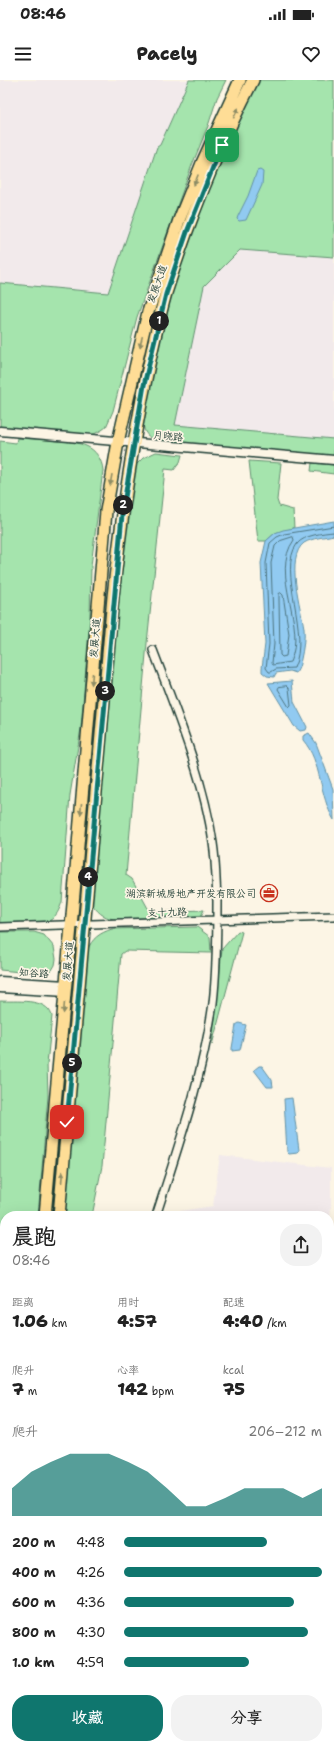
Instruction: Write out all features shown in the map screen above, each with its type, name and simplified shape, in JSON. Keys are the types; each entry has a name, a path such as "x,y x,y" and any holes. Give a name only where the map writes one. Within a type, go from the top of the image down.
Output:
{"main road":[{"name":"发展大道","path":"45,1211 72,925 104,526 118,442 150,305 200,168 240,80"},
{"name":"发展大道","path":"59,1211 113,597 122,515 133,443 153,343 166,294 187,232 209,175 235,116 253,80"}],"street":[{"name":"月晓路","path":"0,431 334,460"},
{"path":"153,650 185,738 209,822 216,876 218,949 213,1003 204,1047 190,1104 158,1211"},
{"name":"支十九路","path":"0,927 334,916"},
{"name":"知谷路","path":"0,981 66,989"},
{"name":"知谷路","path":"0,988 66,989"}],"shaded area":[{"path":"0,80 189,80 160,145 157,147 108,293 0,283"},
{"path":"240,250 334,257 334,439 175,425 203,286"},
{"path":"220,1155 331,1168 331,1211 179,1211 213,1206"}],"green space":[{"path":"189,80 226,80 217,98 137,317 113,411 106,427 94,434 84,436 0,429 0,283 108,293 157,147 160,145"},
{"path":"259,80 334,80 334,257 240,250 204,286 175,425 334,439 334,457 157,442 148,436 143,426 143,411 173,289 206,195 250,96"},
{"path":"17,438 63,441 86,446 93,450 98,456 103,470 91,566 90,616 81,728 70,795 62,902 56,915 49,921 0,923 0,441 16,443"},
{"path":"156,452 182,455 180,462 174,470 165,469 147,643 126,875 132,879 150,912 204,910 201,916 114,919 101,914 91,903 123,550 136,465 143,458"},
{"path":"249,461 281,463 277,500 279,506 293,510 294,528 275,533 266,541 258,541"},
{"path":"312,463 334,465 334,474 311,471"},
{"path":"197,927 210,937 211,953 125,951 121,954 102,1166 93,1211 63,1211 87,951 91,943 97,937 112,929"},
{"path":"238,931 242,932 212,1045 222,949"},
{"path":"0,932 34,932 44,935 54,947 56,959 52,970 41,974 0,970"},
{"path":"0,1001 37,1003 49,1010 52,1016 47,1064 48,1096 38,1211 0,1211"}],"water":[{"path":"260,170 263,172 262,185 246,220 239,221 237,219 238,216 248,196 257,171"},
{"path":"334,521 334,535 307,541 298,550 295,571 304,628 304,640 298,670 296,673 290,671 276,673 274,677 267,676 262,672 265,644 261,563 266,541 275,533 283,530"},
{"path":"292,681 294,702 307,727 306,730 300,731 294,726 268,683"},
{"path":"309,733 316,743 333,789 334,820 329,811 314,758 303,740 303,736"},
{"path":"239,1023 246,1025 240,1050 232,1051 236,1025"},
{"path":"259,1066 262,1066 272,1080 273,1087 267,1087 254,1070"},
{"path":"292,1098 299,1150 298,1153 289,1154 287,1152 284,1099"}],"place":[{"name":"湖滨新城房地产开发有限公司","path":"269,893"}],"route":[{"path":"67,1122 113,597 122,515 133,443 153,343 166,294 187,232 222,145"}]}
